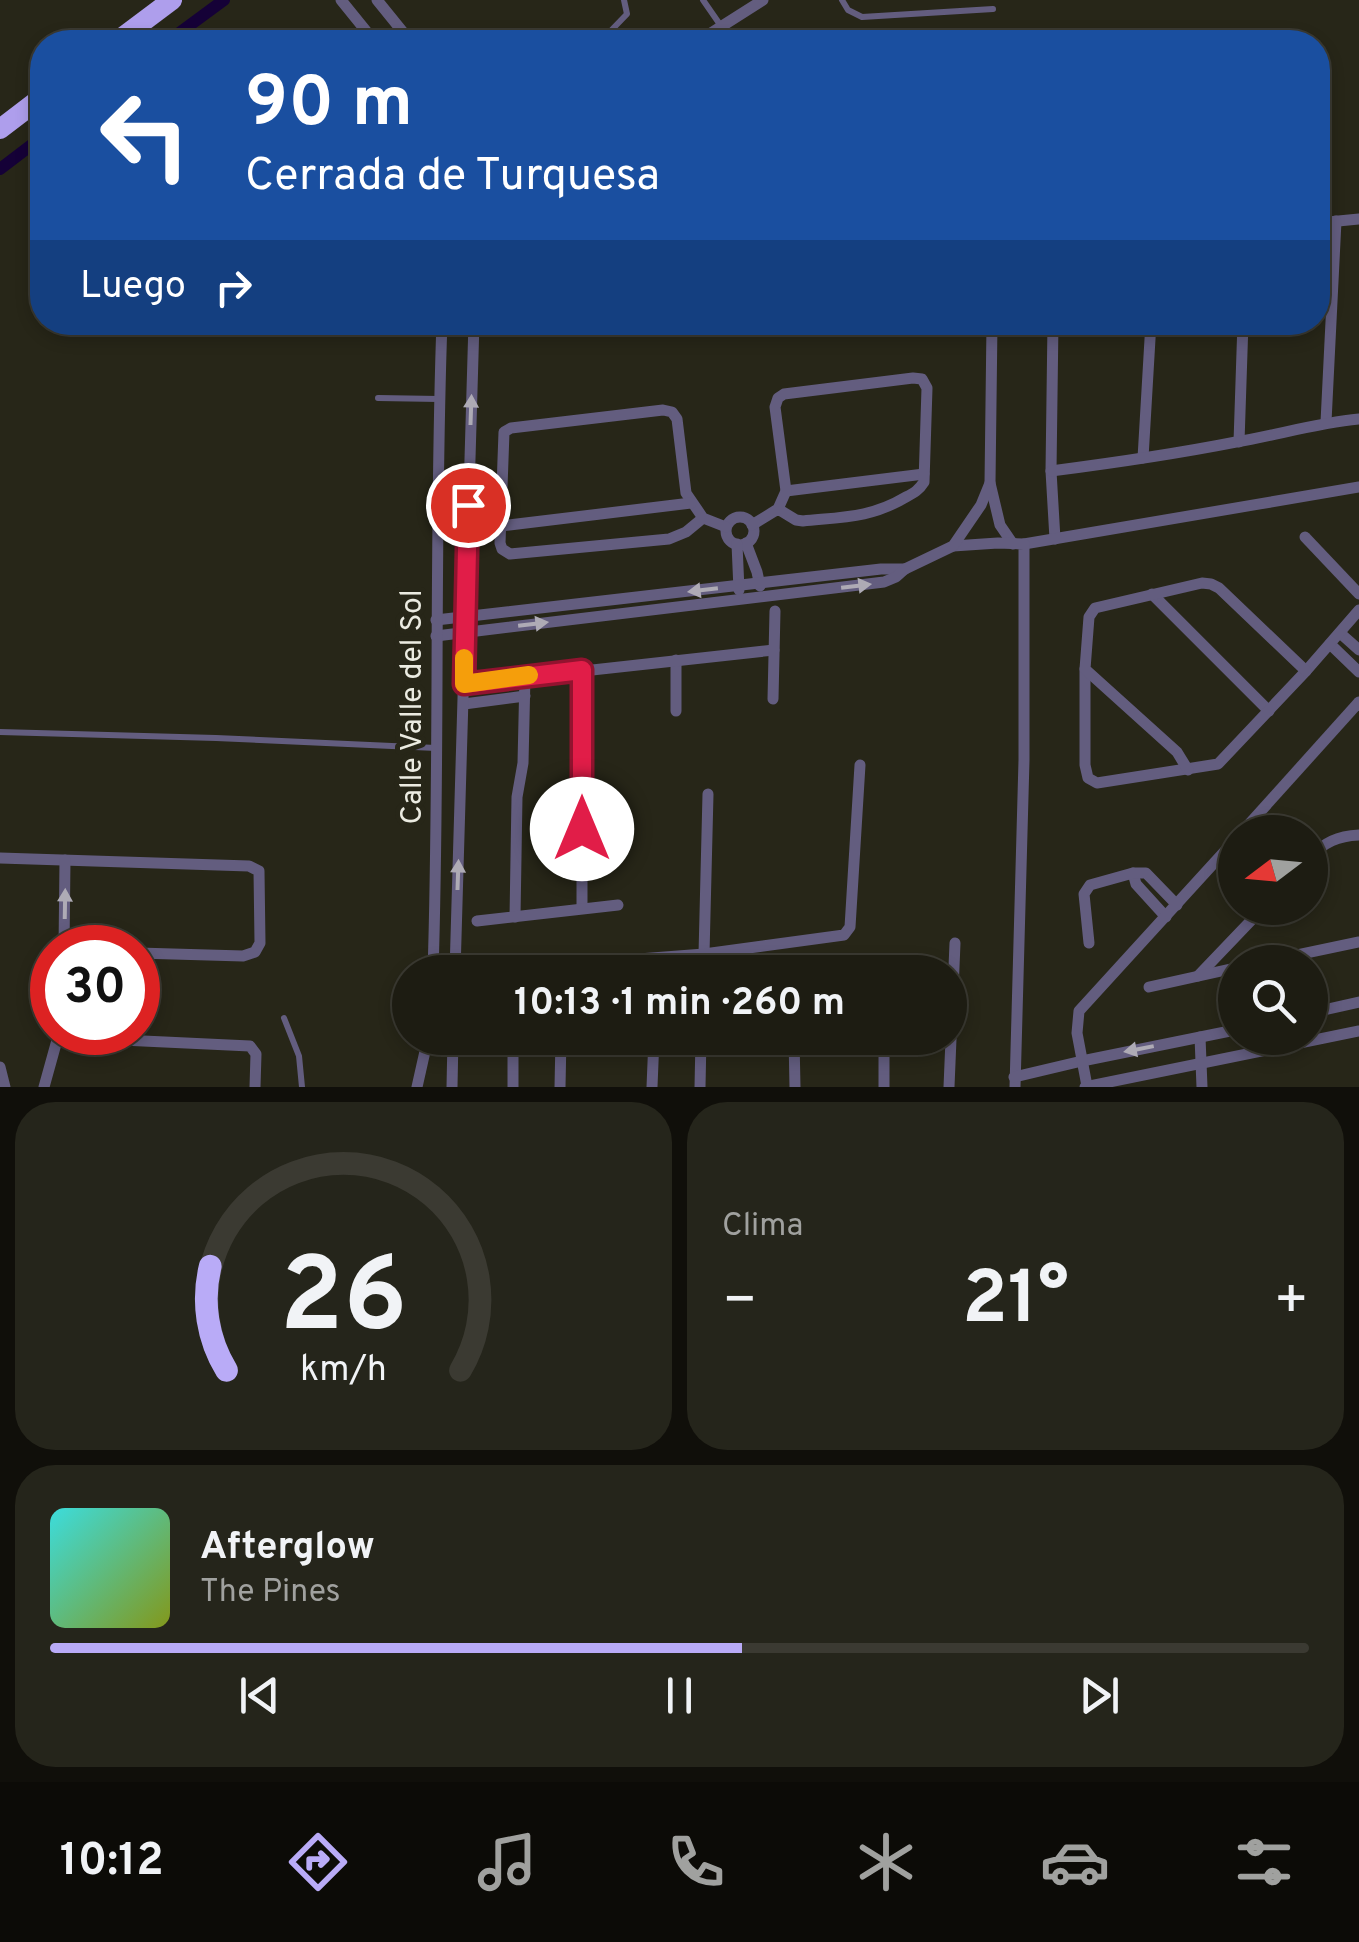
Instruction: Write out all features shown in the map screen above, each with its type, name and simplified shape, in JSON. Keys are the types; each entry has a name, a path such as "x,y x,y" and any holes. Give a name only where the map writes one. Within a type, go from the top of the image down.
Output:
{"highway":[{"path":"132,30 172,0"},
{"path":"0,129 30,106"}],"street":[{"path":"341,0 365,30"},
{"path":"377,0 401,30"},
{"path":"716,30 762,0"},
{"path":"1330,222 1359,220"},
{"path":"1326,422 1336,221"},
{"name":"Calle Valle del Sol","path":"433,955 441,335"},
{"path":"456,955 474,335"},
{"path":"992,335 990,483 1000,526 1018,544 1024,760 1014,1082 1082,1060 1218,1033"},
{"path":"1053,335 1051,471 1055,539"},
{"path":"1143,458 1149,335"},
{"path":"1239,442 1243,335"},
{"path":"752,525 778,510 786,491 778,398 784,394 922,380 927,388 924,482 920,488 879,512 803,521 778,510"},
{"path":"703,518 669,539 510,554 502,549 503,436 507,430 644,412 672,412 677,419 686,493 703,518 726,527"},
{"path":"1051,471 1359,419"},
{"path":"786,491 924,474"},
{"path":"953,546 982,506 990,483"},
{"path":"436,636 884,582 953,546 1055,539 1359,487"},
{"path":"501,526 691,503"},
{"path":"741,544 752,537 752,525 746,518 736,517 726,527 729,540 741,544 760,583 761,598"},
{"path":"1304,536 1359,594"},
{"path":"740,600 741,544"},
{"path":"436,620 904,569"},
{"path":"1306,671 1211,584 1095,608 1089,617 1085,669 1084,764 1088,778 1097,783 1218,764 1269,711 1306,671 1330,644 1340,634 1359,610"},
{"path":"1152,594 1269,711"},
{"path":"773,699 774,611"},
{"path":"1340,634 1359,650"},
{"path":"1330,644 1359,672"},
{"path":"464,684 774,650"},
{"path":"676,660 676,712"},
{"path":"1085,669 1177,752 1188,770"},
{"path":"582,670 582,908"},
{"path":"514,916 517,797 524,763 524,676"},
{"path":"464,704 525,696"},
{"path":"1257,815 1359,702"},
{"path":"691,955 848,932 860,764"},
{"path":"704,954 708,794"},
{"path":"1328,843 1359,836"},
{"path":"0,858 255,867 259,871 258,950 243,956 160,954"},
{"path":"1218,859 1079,1012 1077,1033 1086,1087 1359,1031"},
{"path":"65,925 66,860"},
{"path":"1134,873 1136,884 1166,917"},
{"path":"1089,943 1084,894 1090,885 1146,873 1177,905"},
{"path":"476,921 618,906"},
{"path":"1198,976 1247,925"},
{"path":"1328,948 1359,942"},
{"path":"954,955 955,943"},
{"path":"1150,987 1218,972"},
{"path":"1328,1009 1359,1002"},
{"path":"1200,1037 1202,1087"},
{"path":"160,1041 250,1046 256,1054 255,1087"},
{"path":"44,1087 53,1055"},
{"path":"417,1087 424,1055"},
{"path":"452,1087 453,1055"},
{"path":"512,1087 513,1055"},
{"path":"560,1087 561,1055"},
{"path":"652,1087 653,1055"},
{"path":"700,1087 701,1055"},
{"path":"794,1055 795,1087"},
{"path":"884,1055 884,1087"},
{"path":"949,1087 950,1055"},
{"path":"0,1067 5,1087"}],"lane":[{"path":"612,30 628,14 624,0"},
{"path":"703,0 721,27"},
{"path":"842,0 848,10 862,16 993,9"},
{"path":"378,398 439,399"},
{"path":"0,732 437,748"},
{"path":"284,1018 299,1056 302,1087"}],"waterway":[{"path":"183,30 224,0"},
{"path":"0,169 30,146"}],"slow traffic":[{"path":"464,658 464,684 529,675"}],"route":[{"path":"468,505 464,684 582,670 582,829"}]}
